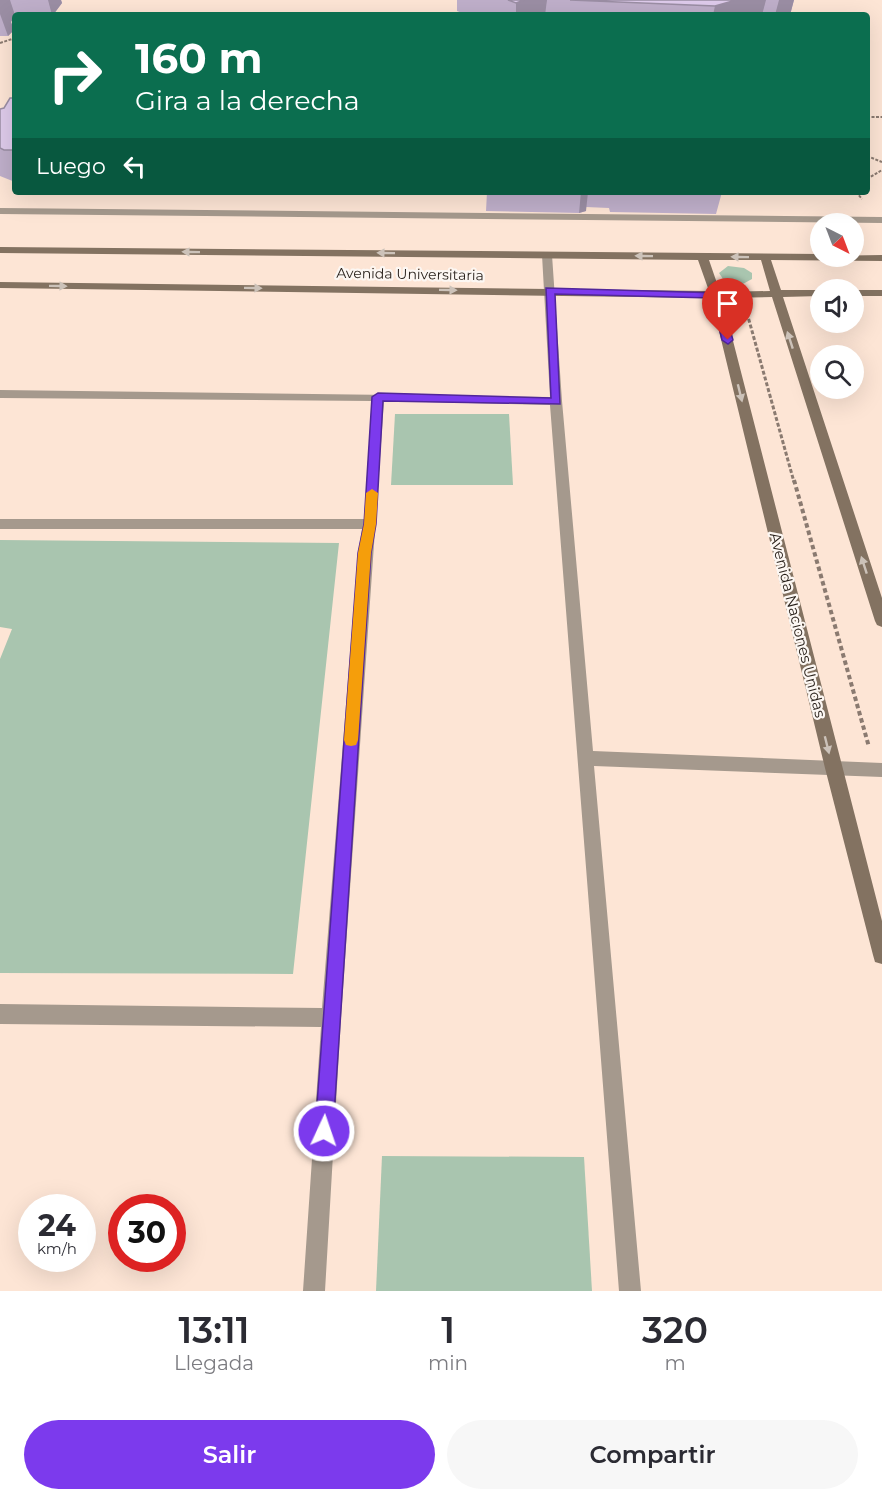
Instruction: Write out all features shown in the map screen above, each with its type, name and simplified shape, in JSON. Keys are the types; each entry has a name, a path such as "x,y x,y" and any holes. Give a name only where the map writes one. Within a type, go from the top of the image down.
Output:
{"main road":[{"path":"0,250 882,258"},
{"name":"Avenida Naciones Unidas","path":"702,256 716,295 833,768 882,955"},
{"path":"765,257 882,621"},
{"name":"Avenida Universitaria","path":"0,285 716,295 810,293"},
{"path":"864,293 882,293"}],"street":[{"path":"0,211 882,220"},
{"path":"547,255 556,401 630,1291"},
{"path":"0,394 556,401"},
{"path":"314,1291 364,553 370,524 378,397"},
{"path":"0,524 370,524"},
{"path":"587,758 879,770"},
{"path":"0,1014 331,1018"}],"path":[{"path":"742,294 879,770"}],"green space":[{"path":"728,266 744,268 752,273 752,279 741,285 725,282 719,273"},
{"path":"395,414 509,414 513,485 391,485"},
{"path":"0,540 339,543 293,974 0,973 0,659 12,629 0,627"},
{"path":"382,1156 584,1157 592,1291 376,1291"}],"building":[{"path":"508,0 524,0 516,3"},
{"path":"570,0 736,0 715,6"},
{"path":"12,98 12,150 0,148 0,109 4,108"}],"slow traffic":[{"path":"351,740 364,553 370,524 372,493"}],"route":[{"path":"324,1131 364,553 370,524 378,397 556,401 549,291 716,295 728,340"}]}
